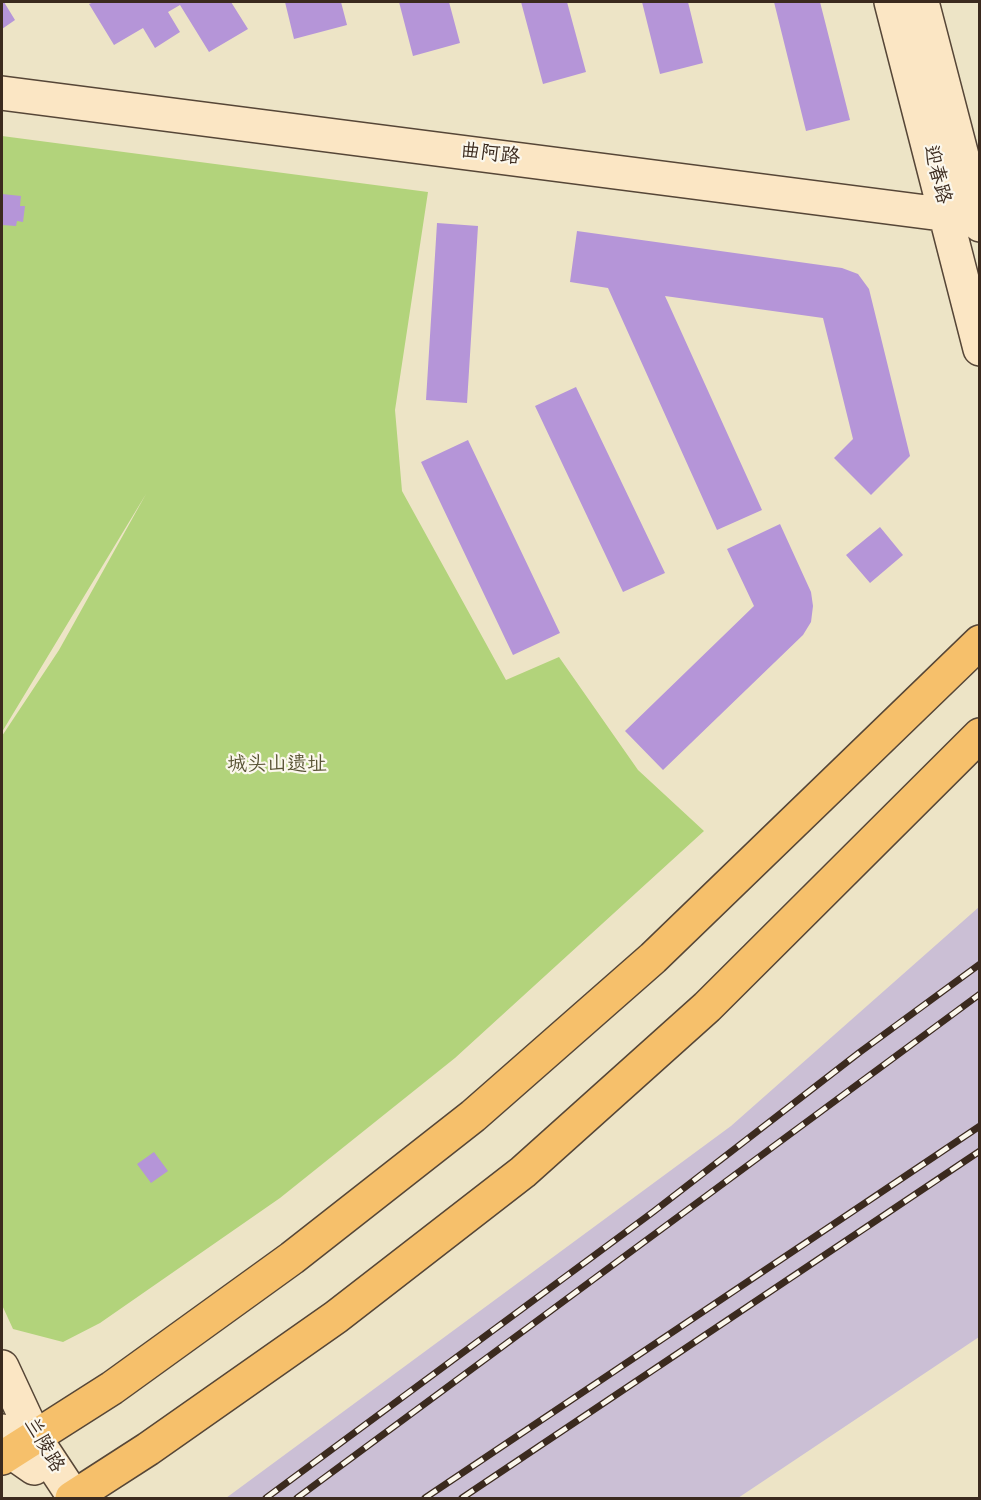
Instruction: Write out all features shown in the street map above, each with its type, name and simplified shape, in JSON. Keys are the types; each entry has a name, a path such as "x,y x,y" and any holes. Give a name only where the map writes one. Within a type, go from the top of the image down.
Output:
{"main road":[{"path":"12,1445 112,1388 292,1258 473,1116 653,958 980,642"},
{"path":"73,1498 148,1449 336,1317 523,1172 707,1007 980,735"}],"street":[{"name":"迎春路","path":"891,2 980,349"},
{"name":"迎春路","path":"922,2 979,221"},
{"name":"曲阿路","path":"2,93 979,221"},
{"name":"兰陵路","path":"2,1367 12,1445 73,1498"}],"shaded area":[{"path":"979,907 979,1337 738,1498 226,1498 731,1126"}],"green space":[{"name":"城头山遗址","path":"2,136 428,192 395,410 402,491 506,680 559,657 638,770 704,831 455,1058 280,1198 100,1323 63,1342 13,1329 2,1305 2,736 59,650 146,494 2,732"}],"building":[{"path":"2,2 15,20 2,29"},
{"path":"94,2 231,2 248,29 209,52 180,5 168,12 180,32 155,48 143,28 114,45 89,4"},
{"path":"285,2 341,2 347,25 294,39"},
{"path":"399,2 449,2 460,43 413,56"},
{"path":"521,2 567,2 586,72 543,84"},
{"path":"642,2 688,2 703,63 660,74"},
{"path":"774,2 820,2 850,120 806,131"},
{"path":"2,194 21,196 20,206 25,206 23,222 17,221 16,226 2,225"},
{"path":"437,223 478,226 467,403 426,400"},
{"path":"577,231 842,268 858,274 869,289 910,456 871,495 834,458 853,439 823,318 665,296 762,510 717,530 608,288 570,282"},
{"path":"576,387 665,573 623,592 535,406"},
{"path":"468,440 560,633 513,655 421,462"},
{"path":"780,524 811,592 813,606 811,622 803,635 663,770 625,731 754,606 727,549"},
{"path":"880,527 903,555 870,583 846,555"},
{"path":"154,1152 168,1171 151,1183 137,1164"}],"railway":[{"path":"266,1498 653,1212 860,1052 980,964"},
{"path":"297,1498 980,994"},
{"path":"425,1498 980,1126"},
{"path":"462,1498 980,1151"}]}
